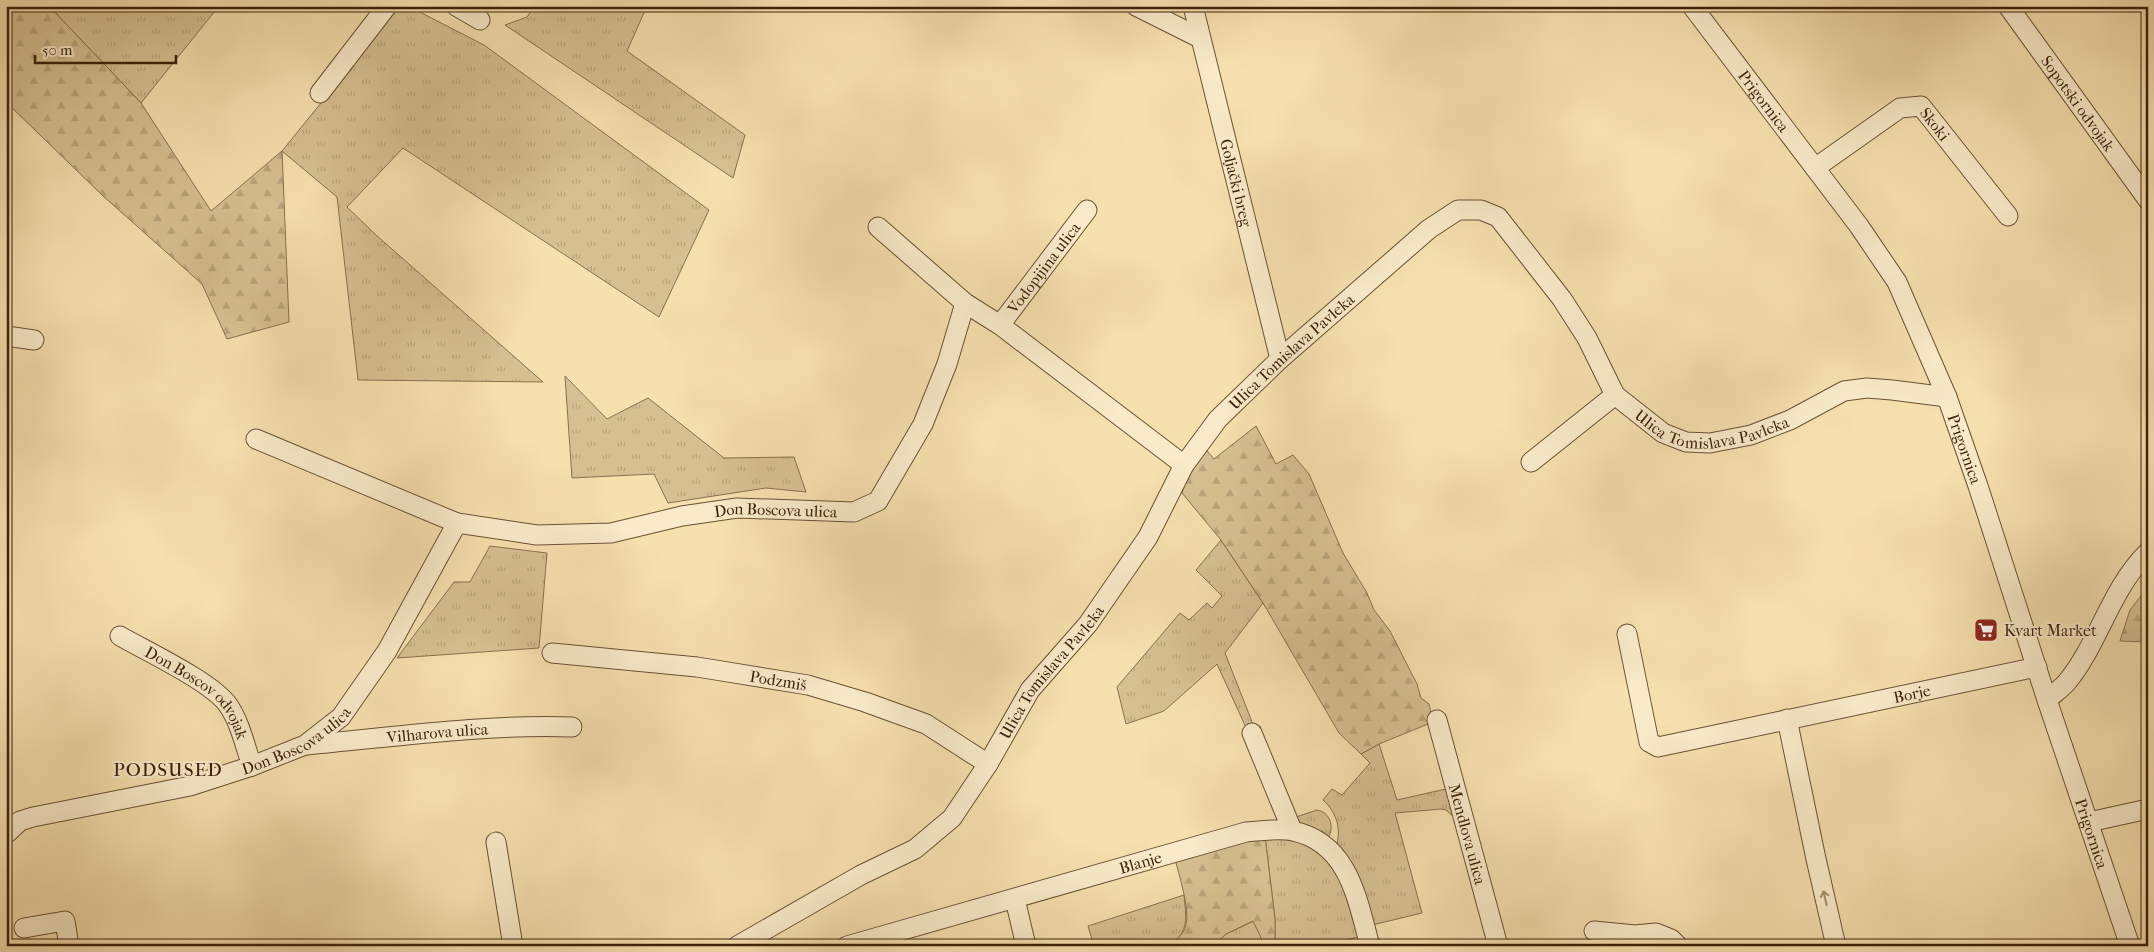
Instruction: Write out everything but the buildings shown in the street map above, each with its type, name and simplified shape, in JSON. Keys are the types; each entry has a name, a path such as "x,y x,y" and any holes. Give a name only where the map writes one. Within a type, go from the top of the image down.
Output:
{"street":[{"path":"320,93 387,6"},
{"path":"456,6 480,20"},
{"path":"1136,6 1200,38"},
{"name":"Goljački breg","path":"1193,6 1280,359"},
{"name":"Prigornica","path":"1692,6 1859,226 1897,282 1947,397 2130,946"},
{"name":"Sopotski odvojak","path":"2008,6 2148,200"},
{"name":"Skoki","path":"1815,168 1900,108 1922,106 2008,216"},
{"name":"Vodopijina ulica","path":"1000,325 1087,210"},
{"name":"Ulica Tomislava Pavleka","path":"737,946 861,874 915,849 952,818 988,764 1030,690 1088,624 1148,536 1184,465 1218,419 1280,359 1429,229 1458,210 1481,210 1498,217 1562,299 1587,338 1615,395 1663,433 1686,442 1710,443 1751,435 1790,420 1844,391 1867,388 1947,397"},
{"path":"878,227 966,303 1000,325 1184,465"},
{"name":"Don Boscova ulica","path":"256,439 457,523 537,535 611,533 682,516 737,508 854,512 878,501 923,424 947,364 966,303"},
{"path":"6,336 34,340"},
{"path":"1531,462 1615,395"},
{"name":"Don Boscova ulica","path":"6,834 20,821 33,817 190,786 305,746 341,717 387,651 457,523"},
{"path":"2047,700 2066,683 2086,654 2116,597 2140,559 2148,552"},
{"name":"Borje","path":"1627,634 1649,742 1658,747 1787,718 2036,667"},
{"name":"Don Boscov odvojak","path":"120,636 171,664 219,695 228,706 252,766"},
{"name":"Podzmiš","path":"552,653 697,667 808,684 926,724 988,764"},
{"path":"1787,718 1836,946"},
{"name":"Mendlova ulica","path":"1437,720 1498,946"},
{"name":"Vilharova ulica","path":"305,746 538,726 572,727"},
{"path":"1252,733 1292,830"},
{"path":"2090,822 2148,809"},
{"name":"Blanje","path":"847,946 1246,832 1292,830 1315,839 1338,857 1354,885 1370,946"},
{"path":"496,842 513,946"},
{"path":"1015,899 1026,946"},
{"path":"24,928 66,921 69,946"},
{"path":"1594,931 1635,935 1656,933 1671,939 1678,946"}],"green space":[{"path":"6,6 49,6 141,103 211,211 282,151 289,322 227,339 202,284 102,195 6,102"},
{"path":"49,6 219,6 141,103"},
{"path":"400,6 408,6 484,45 709,210 659,317 403,148 347,207 376,235 543,382 358,380 337,197 282,151"},
{"path":"535,6 647,6 627,51 745,135 733,178 505,25 527,17"},
{"path":"565,376 607,419 648,398 724,458 794,457 806,492 766,488 668,503 654,474 572,478"},
{"path":"1256,426 1276,464 1293,455 1309,474 1343,553 1367,593 1374,610 1390,631 1417,684 1421,698 1429,704 1433,722 1379,744 1361,754 1339,733 1263,603 1221,540 1182,493 1189,471 1202,445 1214,459"},
{"path":"1221,540 1263,603 1225,653 1254,727 1248,732 1217,664 1164,711 1126,724 1117,687 1180,613 1189,620 1207,603 1212,608 1222,596 1196,570"},
{"path":"490,546 547,553 539,648 397,658 454,582 470,582"},
{"path":"2148,587 2148,642 2120,641 2130,610"},
{"path":"1379,744 1397,800 1450,788 1454,817 1446,810 1441,809 1395,813 1422,913 1372,925 1357,872 1337,844 1338,826 1334,815 1323,800 1332,789 1342,795 1370,763 1361,754"},
{"path":"1317,810 1325,814 1330,821 1331,829 1328,838 1297,822 1296,817"},
{"path":"1279,834 1320,851 1339,869 1361,936 1325,946 1275,946 1275,919 1265,836"},
{"path":"1265,836 1275,919 1275,946 1265,946 1253,921 1226,934 1213,946 1169,946 1184,931 1187,918 1184,892 1175,859"},
{"path":"1184,895 1186,917 1184,929 1169,946 1094,946 1088,926"},
{"path":"1254,921 1265,946 1213,946 1226,934"}],"place":[{"name":"Kvart Market","path":"1986,630"}],"district":[{"name":"PODSUSED","path":"168,770"}]}
